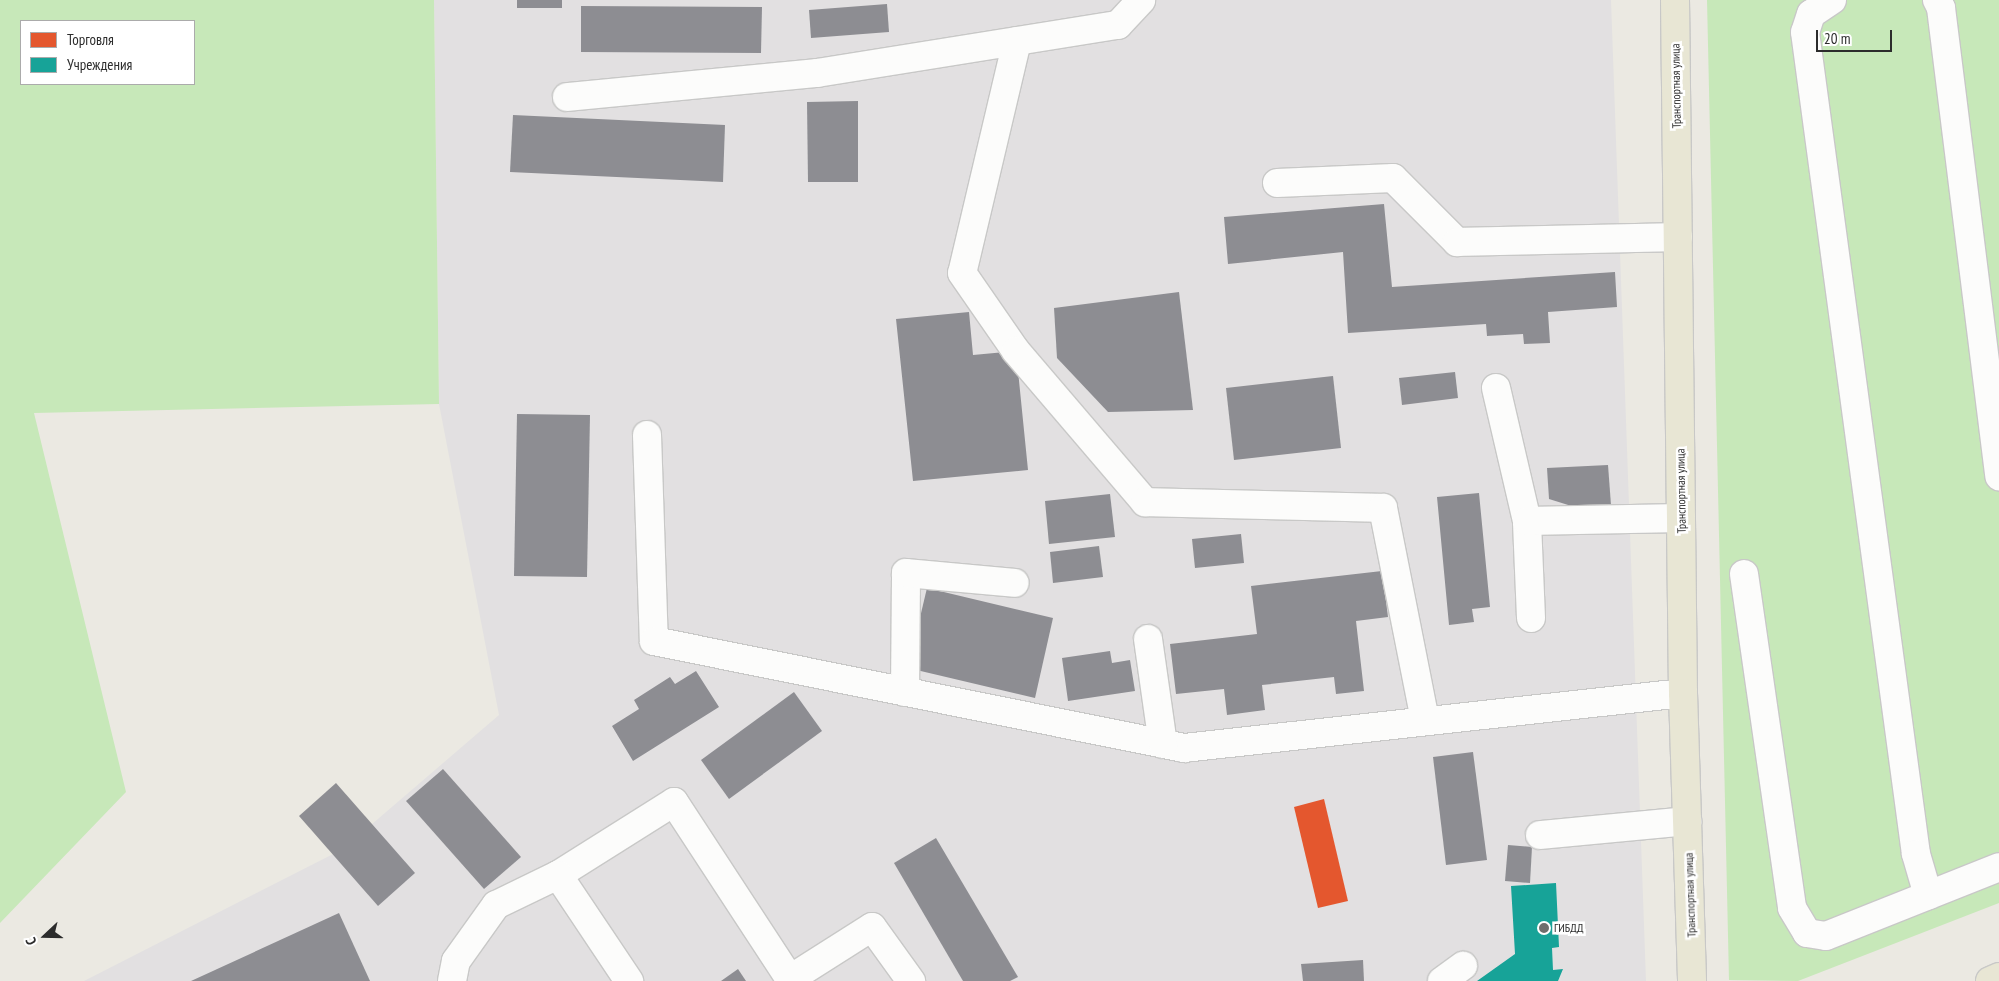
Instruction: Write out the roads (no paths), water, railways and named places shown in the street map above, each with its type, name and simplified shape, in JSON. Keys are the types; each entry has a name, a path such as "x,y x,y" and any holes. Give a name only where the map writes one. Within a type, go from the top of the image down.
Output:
{"main road":[{"name":"Транспортная улица","path":"1675,0 1683,693 1692,981"},
{"path":"1990,981 1999,976"}],"lane":[{"path":"567,97 817,73 1118,26 1141,0"},
{"path":"1937,0 1941,8 1999,476"},
{"path":"1816,5 1805,32 1916,854 1928,895"},
{"path":"1017,41 962,273 1016,351 1145,502 1383,508 1425,721"},
{"path":"1277,183 1393,178 1457,242 1678,237"},
{"path":"1496,388 1527,521 1531,618"},
{"path":"647,435 654,641 1184,748 1683,693"},
{"path":"1527,521 1681,518"},
{"path":"905,692 906,573 1015,583"},
{"path":"1744,574 1792,908 1807,933 1826,936 1999,867"},
{"path":"1148,639 1163,744"},
{"path":"452,981 456,962 496,904 558,875 674,802 790,978 872,927 911,981"},
{"path":"1540,835 1687,821"},
{"path":"558,875 630,981"}],"place":[{"name":"ГИБДД","path":"1544,928"}]}
